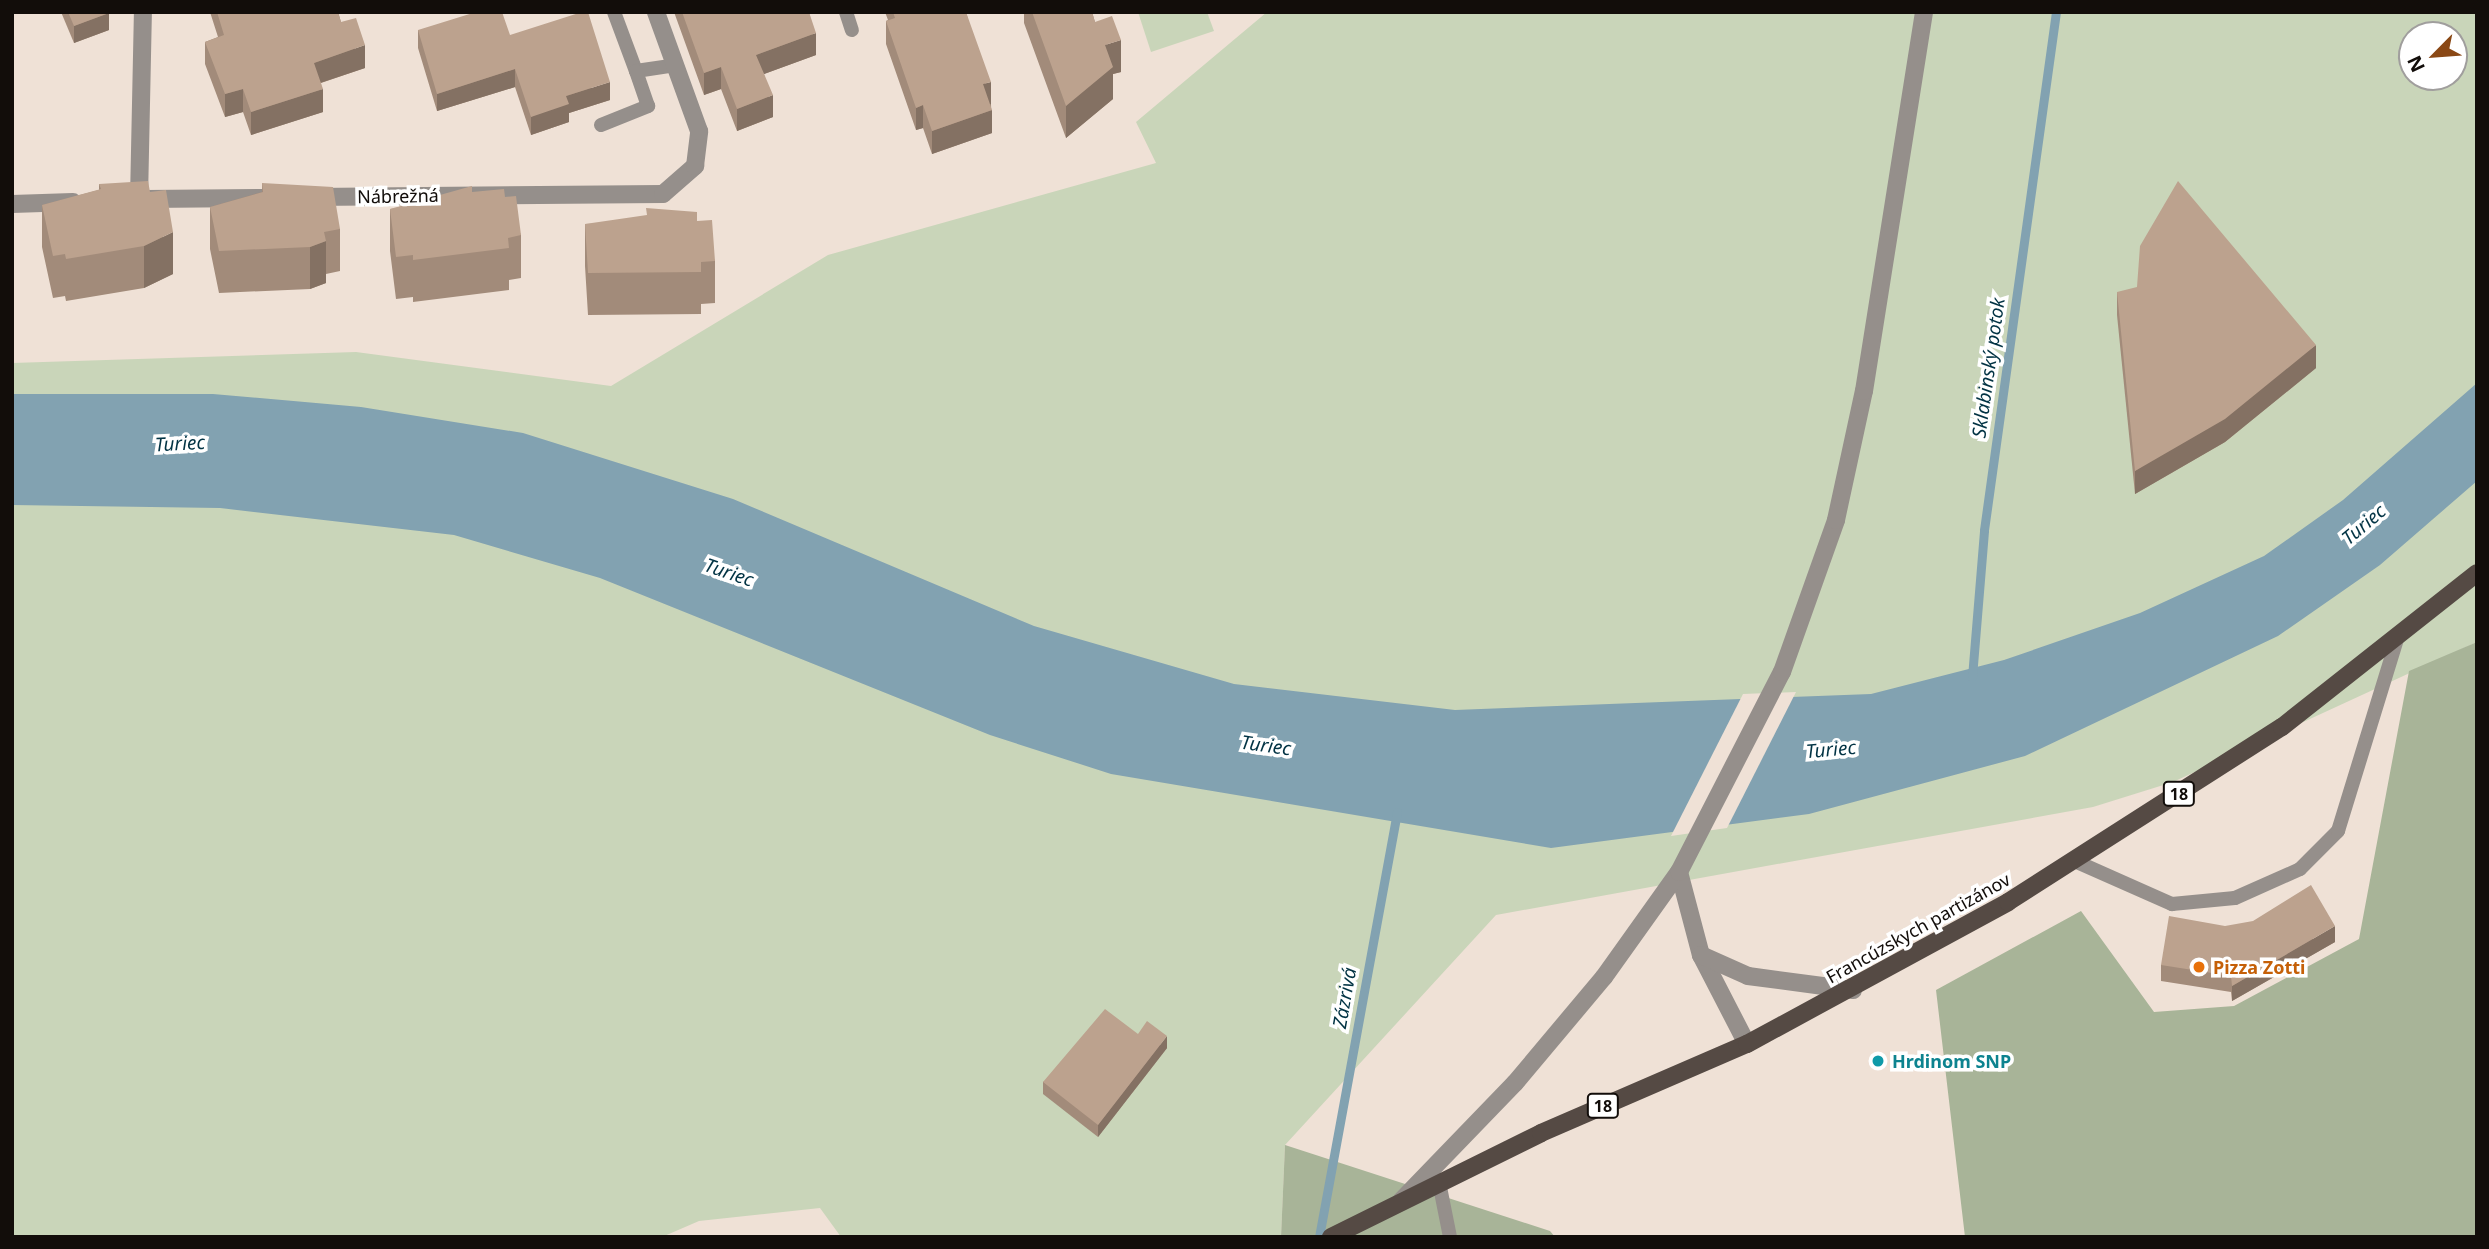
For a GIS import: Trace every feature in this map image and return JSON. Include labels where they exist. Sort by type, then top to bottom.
[{"type":"main road","name":"Francúzskych partizánov","points":[[1331,1237],[1439,1182],[1747,1044],[1853,990],[2077,862],[2282,727],[2398,639],[2477,573]]},
{"type":"street","points":[[139,199],[143,12]]},
{"type":"street","name":"Nábrežná","points":[[114,200],[663,194],[695,166],[699,131],[656,12]]},
{"type":"street","points":[[1401,1201],[1566,1026],[1679,872],[1783,672],[1836,520],[1864,391],[1924,12]]},
{"type":"street","points":[[12,204],[89,201]]},
{"type":"street","points":[[1679,872],[1701,956],[1747,1044]]},
{"type":"street","points":[[1701,956],[1748,976],[1853,990]]},
{"type":"lane","points":[[601,125],[648,106],[614,12]]},
{"type":"lane","points":[[846,12],[852,30]]},
{"type":"lane","points":[[636,71],[677,65]]},
{"type":"lane","points":[[2077,862],[2172,904],[2235,898],[2300,869],[2338,831],[2398,639]]},
{"type":"lane","points":[[1439,1182],[1450,1237]]},
{"type":"green space","points":[[1138,12],[1207,12],[1214,31],[1151,52]]},
{"type":"green space","points":[[1267,12],[2477,12],[2477,642],[2173,782],[2093,807],[1496,915],[1285,1145],[1281,1237],[841,1237],[820,1208],[699,1221],[662,1237],[12,1237],[12,363],[356,352],[611,386],[828,255],[1156,163],[1136,122]]},
{"type":"green space","points":[[2477,642],[2477,1237],[1965,1237],[1936,990],[2081,911],[2154,1012],[2234,1006],[2359,939],[2409,671]]},
{"type":"green space","points":[[1285,1145],[1550,1231],[1555,1237],[1281,1237]]},
{"type":"water","name":"Turiec","points":[[2477,383],[2477,481],[2380,565],[2278,636],[2025,756],[1809,814],[1551,848],[1111,774],[990,735],[600,578],[454,535],[220,508],[12,505],[12,394],[213,394],[361,407],[523,433],[733,499],[1034,626],[1234,684],[1455,710],[1871,694],[2004,660],[2140,613],[2264,556],[2343,500]]},
{"type":"pier","points":[[1796,692],[1727,828],[1671,836],[1743,694]]},
{"type":"building","points":[[68,12],[109,12],[109,13],[74,26]]},
{"type":"building","points":[[217,12],[338,12],[341,22],[356,18],[365,45],[314,63],[323,89],[251,112],[243,89],[225,94],[205,42],[224,35]]},
{"type":"building","points":[[476,12],[502,12],[510,35],[588,12],[610,82],[566,96],[569,104],[531,117],[515,69],[437,94],[418,30]]},
{"type":"building","points":[[682,12],[809,12],[816,33],[756,55],[773,95],[737,109],[721,67],[704,73]]},
{"type":"building","points":[[893,12],[966,12],[991,82],[983,84],[992,110],[932,131],[923,105],[916,108],[886,21],[895,18]]},
{"type":"building","points":[[1032,12],[1092,12],[1095,22],[1112,16],[1121,40],[1105,45],[1113,67],[1066,106]]},
{"type":"building","points":[[148,181],[150,192],[166,190],[173,232],[144,246],[66,259],[65,254],[53,256],[42,205],[101,189],[99,184]]},
{"type":"building","points":[[2178,181],[2316,345],[2225,419],[2135,471],[2117,292],[2137,287],[2140,246]]},
{"type":"building","points":[[262,183],[333,187],[340,229],[324,232],[326,241],[310,247],[219,251],[210,207],[263,192]]},
{"type":"building","points":[[472,186],[472,192],[504,189],[505,197],[516,196],[521,235],[508,238],[509,248],[413,260],[413,255],[396,257],[390,209]]},
{"type":"building","points":[[646,208],[697,212],[697,221],[712,220],[715,261],[701,262],[701,272],[588,273],[585,224],[647,215]]},
{"type":"building","points":[[2311,885],[2335,926],[2232,986],[2231,976],[2161,965],[2169,916],[2225,926],[2253,921]]},
{"type":"building","points":[[1105,1009],[1138,1034],[1147,1021],[1167,1036],[1098,1125],[1043,1082]]},
{"type":"waterway","name":"Sklabinský potok","points":[[1972,677],[1984,530],[2056,12]]},
{"type":"waterway","name":"Zázrivá","points":[[1319,1237],[1397,812]]},
{"type":"place","name":"Pizza Zotti","points":[[2199,967]]},
{"type":"place","name":"Hrdinom SNP","points":[[1878,1061]]}]
